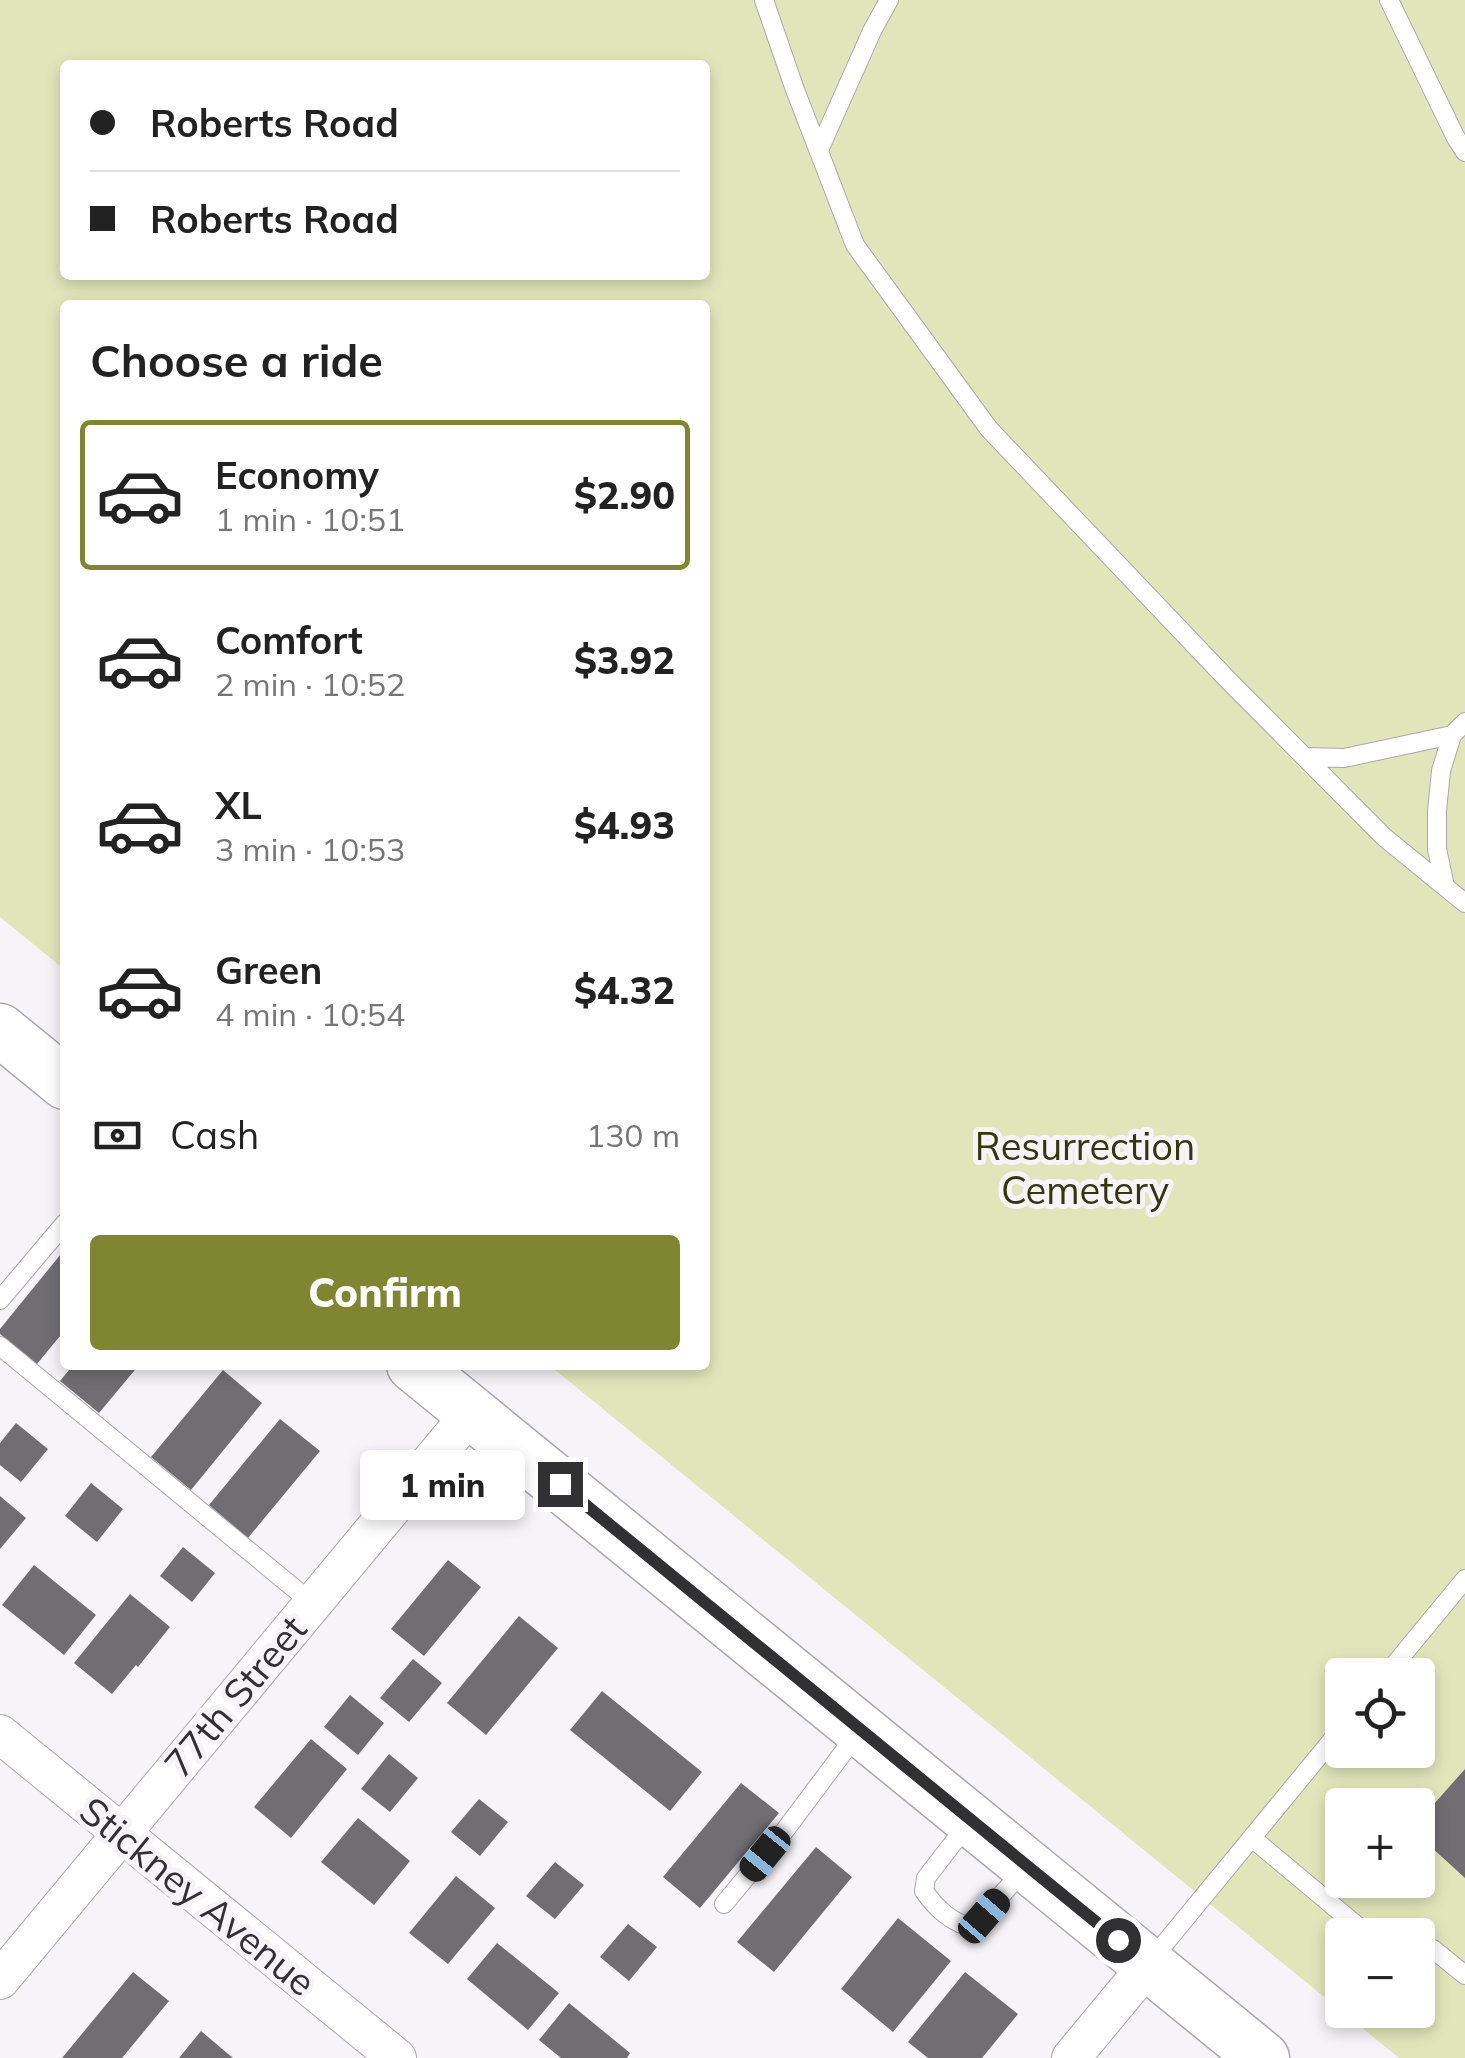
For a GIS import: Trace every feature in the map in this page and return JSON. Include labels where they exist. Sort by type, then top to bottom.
[{"type":"street","points":[[0,1030],[60,1079]]},
{"type":"street","points":[[419,1370],[1263,2058]]},
{"type":"street","name":"77th Street","points":[[0,1980],[472,1412]]},
{"type":"street","name":"Stickney Avenue","points":[[0,1734],[397,2058]]},
{"type":"street","points":[[1071,2058],[1148,1964]]},
{"type":"lane","points":[[764,0],[855,245],[989,429],[1384,837],[1465,903]]},
{"type":"lane","points":[[818,150],[888,0]]},
{"type":"lane","points":[[1390,0],[1465,152]]},
{"type":"lane","points":[[1305,757],[1344,758],[1458,728]]},
{"type":"lane","points":[[1445,886],[1437,849],[1437,811],[1441,770],[1458,728]]},
{"type":"lane","points":[[0,1300],[60,1229]]},
{"type":"lane","points":[[0,1346],[312,1603]]},
{"type":"lane","points":[[1400,1658],[1465,1579]]},
{"type":"lane","points":[[724,1904],[861,1730]]},
{"type":"lane","points":[[1148,1964],[1325,1749]]},
{"type":"lane","points":[[971,1820],[926,1878],[924,1892],[934,1904],[961,1924],[973,1926],[1027,1866]]},
{"type":"lane","points":[[1252,1838],[1348,1918]]},
{"type":"lane","points":[[1435,1951],[1465,1975]]},
{"type":"green space","name":"Resurrection Cemetery","points":[[0,0],[1465,0],[1465,2058],[1399,2058],[1362,2028],[1435,2028],[1435,1918],[1325,1918],[1325,1998],[555,1370],[710,1370],[710,300],[60,300],[60,966],[0,917]]},
{"type":"building","points":[[60,1255],[60,1336],[37,1364],[0,1334],[0,1329]]},
{"type":"building","points":[[69,1370],[135,1370],[99,1413],[60,1381]]},
{"type":"building","points":[[223,1370],[262,1403],[191,1490],[151,1457]]},
{"type":"building","points":[[280,1419],[320,1451],[248,1538],[209,1505]]},
{"type":"building","points":[[16,1423],[48,1449],[21,1482],[0,1465],[0,1443]]},
{"type":"building","points":[[91,1483],[123,1509],[97,1542],[65,1516]]},
{"type":"building","points":[[0,1496],[26,1518],[0,1549]]},
{"type":"building","points":[[183,1547],[215,1573],[192,1602],[160,1576]]},
{"type":"building","points":[[448,1560],[481,1587],[424,1656],[391,1629]]},
{"type":"building","points":[[34,1565],[96,1615],[64,1655],[2,1605]]},
{"type":"building","points":[[130,1594],[170,1627],[112,1694],[74,1663]]},
{"type":"building","points":[[519,1616],[558,1648],[486,1735],[447,1703]]},
{"type":"building","points":[[413,1659],[442,1683],[409,1722],[380,1698]]},
{"type":"building","points":[[602,1691],[702,1772],[670,1811],[570,1730]]},
{"type":"building","points":[[350,1695],[384,1723],[358,1755],[324,1727]]},
{"type":"building","points":[[311,1739],[347,1769],[291,1838],[254,1807]]},
{"type":"building","points":[[389,1754],[418,1778],[390,1812],[361,1789]]},
{"type":"building","points":[[1465,1769],[1465,1878],[1435,1851],[1435,1803]]},
{"type":"building","points":[[741,1783],[779,1813],[700,1908],[663,1877]]},
{"type":"building","points":[[479,1799],[508,1822],[480,1856],[451,1832]]},
{"type":"building","points":[[358,1818],[410,1861],[374,1905],[321,1862]]},
{"type":"building","points":[[816,1847],[852,1877],[774,1972],[737,1942]]},
{"type":"building","points":[[555,1862],[584,1885],[555,1919],[526,1896]]},
{"type":"building","points":[[456,1876],[495,1908],[448,1964],[409,1933]]},
{"type":"building","points":[[898,1918],[951,1961],[893,2032],[841,1989]]},
{"type":"building","points":[[628,1924],[657,1947],[629,1981],[600,1957]]},
{"type":"building","points":[[497,1943],[559,1993],[528,2030],[467,1979]]},
{"type":"building","points":[[133,1972],[169,2001],[122,2058],[62,2058]]},
{"type":"building","points":[[965,1972],[1018,2014],[982,2058],[928,2058],[908,2042]]},
{"type":"building","points":[[569,2003],[630,2053],[627,2058],[561,2058],[539,2040]]},
{"type":"building","points":[[201,2031],[233,2058],[179,2058]]},
{"type":"route","points":[[560,1484],[1118,1940]]}]
